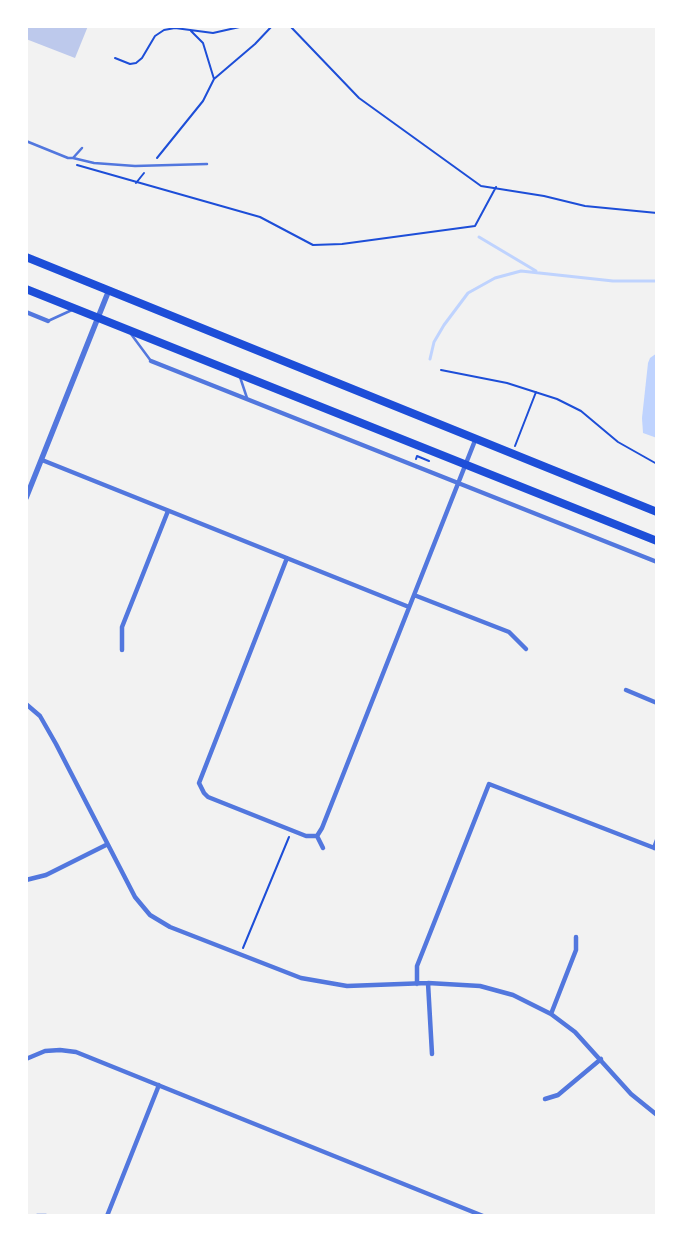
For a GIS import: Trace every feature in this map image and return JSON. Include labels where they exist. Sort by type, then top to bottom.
[{"type":"highway","points":[[26,257],[657,512]]},
{"type":"highway","points":[[26,289],[657,541]]},
{"type":"street","points":[[26,498],[28,487],[42,460],[109,290]]},
{"type":"street","points":[[26,312],[48,321]]},
{"type":"street","points":[[151,361],[657,562]]},
{"type":"street","points":[[287,558],[199,783],[208,797],[311,837],[317,836],[322,828],[476,438]]},
{"type":"street","points":[[42,460],[409,607]]},
{"type":"street","points":[[122,650],[122,627],[168,511]]},
{"type":"street","points":[[414,594],[509,632],[526,649]]},
{"type":"street","points":[[626,690],[657,702]]},
{"type":"street","points":[[26,704],[40,716],[134,897],[150,915],[170,927],[301,978],[347,986],[428,983],[480,986],[513,995],[551,1014],[574,1032],[602,1060],[631,1094],[657,1115]]},
{"type":"street","points":[[417,984],[417,966],[489,784],[655,848],[657,840]]},
{"type":"street","points":[[317,836],[323,848]]},
{"type":"street","points":[[26,880],[46,875],[106,845]]},
{"type":"street","points":[[551,1014],[576,950],[576,937]]},
{"type":"street","points":[[428,983],[432,1054]]},
{"type":"street","points":[[26,1059],[45,1051],[76,1052],[482,1215]]},
{"type":"street","points":[[545,1099],[558,1095],[602,1060]]},
{"type":"street","points":[[107,1216],[159,1086]]},
{"type":"street","points":[[37,1216],[46,1216]]},
{"type":"lane","points":[[26,141],[73,158],[94,163],[151,166],[207,164]]},
{"type":"lane","points":[[73,158],[82,148]]},
{"type":"lane","points":[[48,321],[75,309]]},
{"type":"lane","points":[[129,330],[151,361]]},
{"type":"lane","points":[[239,374],[248,399]]},
{"type":"path","points":[[115,58],[130,64],[136,63],[142,58],[155,36],[164,30],[175,28],[213,33],[244,26]]},
{"type":"path","points":[[135,183],[203,102],[214,79],[255,44],[272,26]]},
{"type":"path","points":[[290,26],[358,98],[481,186],[496,187],[585,206],[657,213]]},
{"type":"path","points":[[191,31],[203,43],[214,79]]},
{"type":"path","points":[[73,158],[78,167],[260,217],[312,245],[342,244],[475,226],[496,187]]},
{"type":"path","points":[[442,370],[536,391],[581,411],[618,442],[657,464]]},
{"type":"path","points":[[512,453],[536,391]]},
{"type":"path","points":[[415,461],[417,456],[429,461]]},
{"type":"path","points":[[241,955],[291,830]]},
{"type":"water","points":[[657,353],[657,438],[643,433],[642,418],[648,363],[650,358]]},
{"type":"building","points":[[26,26],[88,26],[75,58],[26,39]]},
{"type":"waterway","points":[[479,237],[536,271]]},
{"type":"waterway","points":[[430,359],[434,342],[468,293],[495,278],[521,271],[613,281],[657,281]]}]
